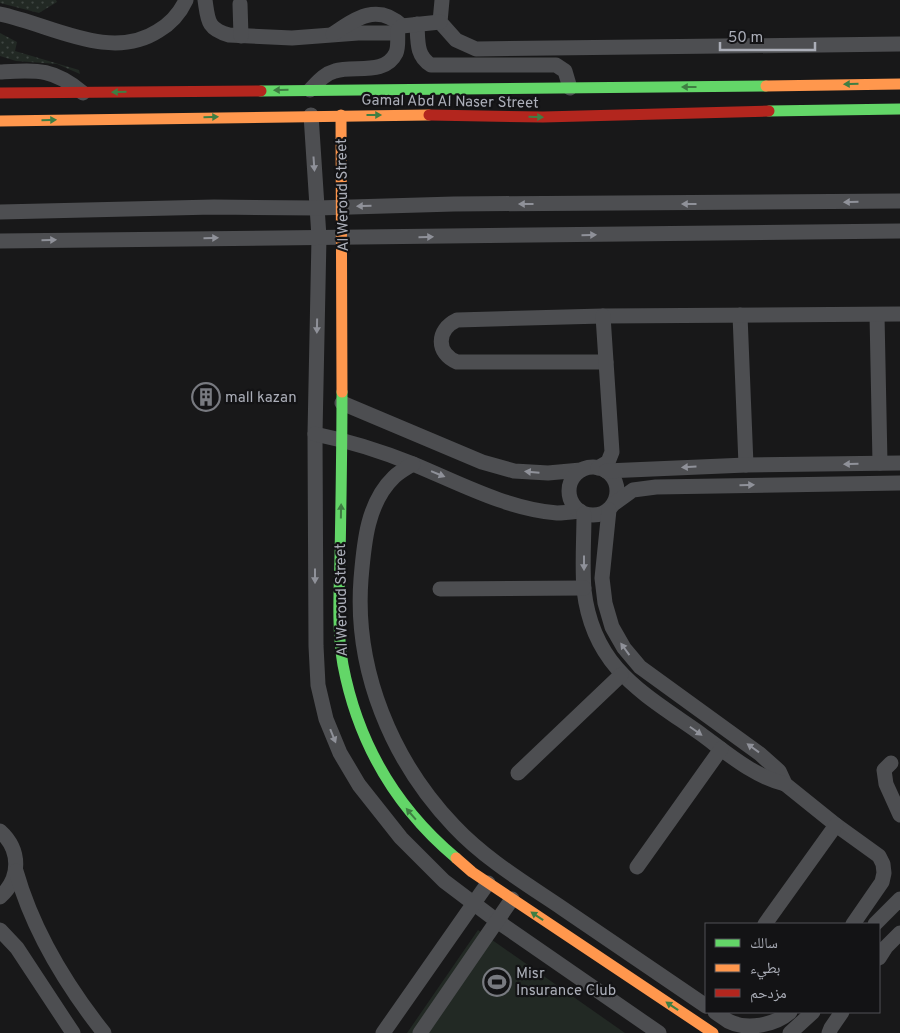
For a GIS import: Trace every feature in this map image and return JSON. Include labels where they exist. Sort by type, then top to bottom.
[{"type":"main road","name":"Gamal Abd Al Naser Street","points":[[0,93],[900,84]]},
{"type":"main road","points":[[787,85],[784,88],[782,98],[786,106],[794,110]]},
{"type":"main road","points":[[728,87],[735,93],[737,99],[736,106],[730,112]]},
{"type":"main road","name":"Gamal Abd Al Naser Street","points":[[0,120],[439,114],[543,117],[900,109]]},
{"type":"main road","name":"Al Weroud Street","points":[[341,115],[343,238],[339,614],[343,664],[355,713],[374,759],[401,802],[434,840],[472,872],[713,1033]]},
{"type":"street","points":[[0,9],[97,34],[115,36],[136,32],[153,24],[168,12],[176,0]]},
{"type":"street","points":[[0,14],[105,44],[121,44],[137,42],[165,27],[176,16],[186,0]]},
{"type":"street","points":[[206,0],[208,22],[218,32],[241,36],[292,38],[332,35],[347,24],[367,15],[382,14],[390,16],[400,29],[396,54],[388,62],[378,67],[333,72],[321,78],[310,90]]},
{"type":"street","points":[[442,0],[440,22],[456,40],[476,49],[900,44]]},
{"type":"street","points":[[240,4],[241,36]]},
{"type":"street","points":[[400,29],[417,24],[440,22]]},
{"type":"street","points":[[417,24],[420,55],[424,61],[432,66],[556,65],[565,71],[570,88]]},
{"type":"street","points":[[4,68],[48,73],[64,79],[83,92]]},
{"type":"street","name":"Al Weroud Street","points":[[311,115],[319,237],[315,434],[316,646],[318,684],[326,719],[340,753],[364,793],[401,838],[444,881],[497,921],[659,1033]]},
{"type":"street","points":[[0,212],[214,207],[317,208],[342,206],[900,202]]},
{"type":"street","points":[[0,240],[900,231]]},
{"type":"street","points":[[877,314],[880,463]]},
{"type":"street","points":[[606,362],[458,362],[446,354],[442,348],[442,334],[446,328],[457,320],[603,316],[900,314]]},
{"type":"street","points":[[740,315],[746,465]]},
{"type":"street","points":[[602,469],[608,462],[612,452],[603,316]]},
{"type":"street","points":[[342,403],[482,462],[523,471],[548,473],[581,470],[589,467],[602,469],[900,463]]},
{"type":"street","points":[[315,434],[342,439],[413,464],[506,502],[531,509],[558,513],[582,513],[593,516],[602,514],[633,490],[656,486],[900,483]]},
{"type":"street","points":[[413,464],[395,476],[386,486],[372,511],[364,550],[360,591],[362,632],[369,672],[381,711],[397,748],[418,783],[453,825],[497,863],[705,1005]]},
{"type":"street","points":[[602,469],[613,477],[617,485],[618,494],[612,506],[602,578],[604,603],[612,627],[624,648],[640,667],[760,754],[779,771],[785,784]]},
{"type":"street","points":[[581,470],[574,476],[570,484],[569,493],[571,502],[582,513],[584,588],[587,610],[594,634],[606,655],[622,675],[667,710],[769,780],[785,784],[836,825],[879,856],[883,864],[882,882],[854,923]]},
{"type":"street","points":[[440,589],[584,588]]},
{"type":"street","points":[[518,773],[622,675]]},
{"type":"street","points":[[667,710],[678,695]]},
{"type":"street","points":[[637,867],[722,749]]},
{"type":"street","points":[[891,763],[884,770],[886,784],[900,815]]},
{"type":"street","points":[[766,923],[836,825]]},
{"type":"street","points":[[0,831],[6,836],[14,849],[16,871],[25,902],[39,933],[63,974],[104,1033]]},
{"type":"street","points":[[0,897],[10,886],[16,871]]},
{"type":"street","points":[[383,1033],[488,883]]},
{"type":"street","points":[[420,1033],[512,899]]},
{"type":"street","points":[[876,923],[900,899]]},
{"type":"street","points":[[0,930],[17,948],[73,1033]]},
{"type":"street","points":[[880,956],[886,947],[900,934]]},
{"type":"street","points":[[716,1013],[730,1022],[745,1026],[762,1025],[788,1013]]},
{"type":"street","points":[[790,1033],[812,1013]]},
{"type":"street","points":[[829,1033],[830,1028],[841,1013]]},
{"type":"shaded area","points":[[0,0],[56,0],[57,2],[39,13],[0,3]]},
{"type":"shaded area","points":[[0,33],[17,42],[15,51],[79,70],[80,74],[57,64],[16,61],[0,56]]},
{"type":"shaded area","name":"Misr Insurance Club","points":[[478,930],[625,1033],[407,1033]]},
{"type":"traffic: fast","points":[[261,91],[766,86]]},
{"type":"traffic: fast","points":[[769,111],[900,109]]},
{"type":"traffic: fast","points":[[342,392],[339,626],[343,665],[350,694],[358,721],[382,772],[397,795],[415,817],[456,858]]},
{"type":"traffic: slow","points":[[766,86],[900,84]]},
{"type":"traffic: slow","points":[[341,115],[342,392]]},
{"type":"traffic: slow","points":[[0,121],[429,115]]},
{"type":"traffic: slow","points":[[456,858],[472,872],[713,1033]]},
{"type":"traffic: jam","points":[[0,93],[261,91]]},
{"type":"traffic: jam","points":[[429,115],[543,117],[769,111]]},
{"type":"place","name":"mall kazan","points":[[206,397]]},
{"type":"place","name":"Misr Insurance Club","points":[[497,982]]}]
